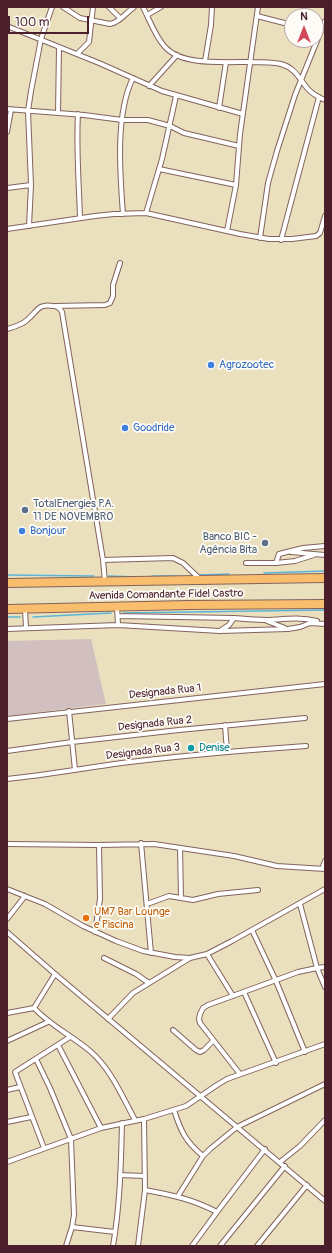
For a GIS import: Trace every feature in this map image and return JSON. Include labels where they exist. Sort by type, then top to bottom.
[{"type":"highway","name":"Avenida Comandante Fidel Castro","points":[[7,583],[325,578]]},
{"type":"highway","name":"Avenida Comandante Fidel Castro","points":[[7,609],[117,606],[325,604]]},
{"type":"street","points":[[29,226],[31,185],[28,111],[41,39],[52,7]]},
{"type":"street","points":[[63,7],[80,18],[112,24],[134,7]]},
{"type":"street","points":[[77,54],[89,42],[90,20],[93,7]]},
{"type":"street","points":[[109,7],[120,18]]},
{"type":"street","points":[[143,7],[157,37],[166,48],[177,55],[205,61],[272,63],[288,67],[302,79],[308,89],[325,100]]},
{"type":"street","points":[[147,15],[161,7]]},
{"type":"street","points":[[205,61],[211,25],[212,7]]},
{"type":"street","points":[[227,231],[236,185],[239,146],[258,7]]},
{"type":"street","points":[[257,16],[284,23]]},
{"type":"street","points":[[7,26],[77,54],[149,86],[176,96],[243,114]]},
{"type":"street","points":[[58,113],[59,47]]},
{"type":"street","points":[[260,238],[268,182],[293,102],[313,48]]},
{"type":"street","points":[[149,86],[177,55]]},
{"type":"street","points":[[219,108],[226,62]]},
{"type":"street","points":[[123,214],[120,178],[122,120],[128,89],[133,78]]},
{"type":"street","points":[[146,213],[159,169],[176,96]]},
{"type":"street","points":[[281,240],[319,97]]},
{"type":"street","points":[[7,132],[9,109],[78,114],[122,120],[148,120],[170,126],[184,133],[239,146]]},
{"type":"street","points":[[78,114],[77,146],[80,218]]},
{"type":"street","points":[[159,169],[236,185]]},
{"type":"street","points":[[7,188],[31,185]]},
{"type":"street","points":[[7,229],[114,214],[146,213],[260,238],[281,240],[316,236],[320,232],[325,216]]},
{"type":"street","points":[[7,329],[26,321],[40,307],[46,305],[105,305],[110,303],[113,285],[120,263]]},
{"type":"street","points":[[55,306],[62,312],[103,560],[105,582]]},
{"type":"street","points":[[276,563],[279,554],[304,548],[325,546]]},
{"type":"street","points":[[286,552],[325,555]]},
{"type":"street","points":[[246,563],[276,563],[294,561],[314,555]]},
{"type":"street","points":[[103,560],[173,558],[183,563],[202,581]]},
{"type":"street","points":[[117,606],[118,625]]},
{"type":"street","points":[[25,609],[26,628]]},
{"type":"street","points":[[118,616],[263,620],[300,618],[325,624]]},
{"type":"street","points":[[220,631],[230,625],[234,618]]},
{"type":"street","points":[[263,620],[288,629]]},
{"type":"street","points":[[7,629],[118,625],[220,631],[288,629],[300,627],[310,623],[325,624]]},
{"type":"street","name":"Designada Rua 1","points":[[7,719],[325,684]]},
{"type":"street","points":[[69,711],[75,770]]},
{"type":"street","name":"Designada Rua 2","points":[[7,751],[72,742],[225,725],[305,718]]},
{"type":"street","points":[[225,725],[227,752]]},
{"type":"street","name":"Designada Rua 3","points":[[7,779],[227,752],[306,746]]},
{"type":"street","points":[[141,843],[148,904],[151,953]]},
{"type":"street","points":[[7,844],[99,845],[141,843],[234,856],[277,866],[324,869],[325,861]]},
{"type":"street","points":[[95,932],[100,895],[99,845]]},
{"type":"street","points":[[180,848],[181,898]]},
{"type":"street","points":[[7,889],[50,906],[95,932],[143,951],[175,957],[190,958],[207,954],[325,889]]},
{"type":"street","points":[[148,904],[165,897],[200,900],[218,894],[258,890]]},
{"type":"street","points":[[7,919],[25,896]]},
{"type":"street","points":[[300,904],[317,968],[325,987]]},
{"type":"street","points":[[252,930],[276,980],[305,1052]]},
{"type":"street","points":[[7,932],[325,1201]]},
{"type":"street","points":[[207,954],[233,996]]},
{"type":"street","points":[[104,958],[136,974],[149,983]]},
{"type":"street","points":[[108,1018],[133,993],[190,958]]},
{"type":"street","points":[[240,1074],[200,1023],[200,1014],[203,1008],[298,972],[325,967]]},
{"type":"street","points":[[7,1013],[34,1008],[55,974]]},
{"type":"street","points":[[244,992],[276,1063]]},
{"type":"street","points":[[34,1008],[48,1022],[90,1052],[105,1066],[116,1083],[135,1120]]},
{"type":"street","points":[[7,1041],[48,1022]]},
{"type":"street","points":[[173,1030],[200,1052],[213,1041]]},
{"type":"street","points":[[44,1148],[15,1072],[70,1037]]},
{"type":"street","points":[[7,1162],[101,1128],[144,1119],[174,1110],[191,1103],[217,1085],[240,1074],[276,1063],[325,1044]]},
{"type":"street","points":[[58,1045],[101,1128]]},
{"type":"street","points":[[36,1059],[50,1088],[71,1140],[74,1201],[72,1227],[66,1246]]},
{"type":"street","points":[[178,1196],[203,1156],[237,1127],[325,1084]]},
{"type":"street","points":[[7,1090],[20,1087]]},
{"type":"street","points":[[174,1110],[180,1128],[186,1139],[193,1148],[203,1156]]},
{"type":"street","points":[[7,1122],[31,1116]]},
{"type":"street","points":[[138,1246],[145,1190],[144,1119]]},
{"type":"street","points":[[280,1162],[300,1146],[325,1120]]},
{"type":"street","points":[[113,1246],[120,1175],[122,1123]]},
{"type":"street","points":[[192,1246],[265,1149]]},
{"type":"street","points":[[220,1246],[285,1166]]},
{"type":"street","points":[[120,1175],[145,1176]]},
{"type":"street","points":[[257,1246],[307,1185]]},
{"type":"street","points":[[145,1190],[196,1201],[218,1212]]},
{"type":"street","points":[[72,1227],[115,1232]]},
{"type":"shaded area","points":[[91,639],[106,704],[7,716],[7,641]]},
{"type":"waterway","points":[[264,573],[325,571]]},
{"type":"waterway","points":[[198,575],[229,574]]},
{"type":"waterway","points":[[7,575],[94,576]]},
{"type":"waterway","points":[[109,576],[139,577]]},
{"type":"waterway","points":[[152,576],[178,576]]},
{"type":"waterway","points":[[123,613],[325,610]]},
{"type":"waterway","points":[[33,617],[111,613]]},
{"type":"waterway","points":[[7,617],[20,617]]},
{"type":"place","name":"Agrozootec","points":[[211,365]]},
{"type":"place","name":"Goodride","points":[[125,428]]},
{"type":"place","name":"TotalEnergies P.A. 11 DE NOVEMBRO","points":[[25,510]]},
{"type":"place","name":"Bonjour","points":[[22,531]]},
{"type":"place","name":"Banco BIC - Agência Bita","points":[[265,543]]},
{"type":"place","name":"Denise","points":[[191,748]]},
{"type":"place","name":"UM7 Bar Lounge e Piscina","points":[[86,918]]}]
